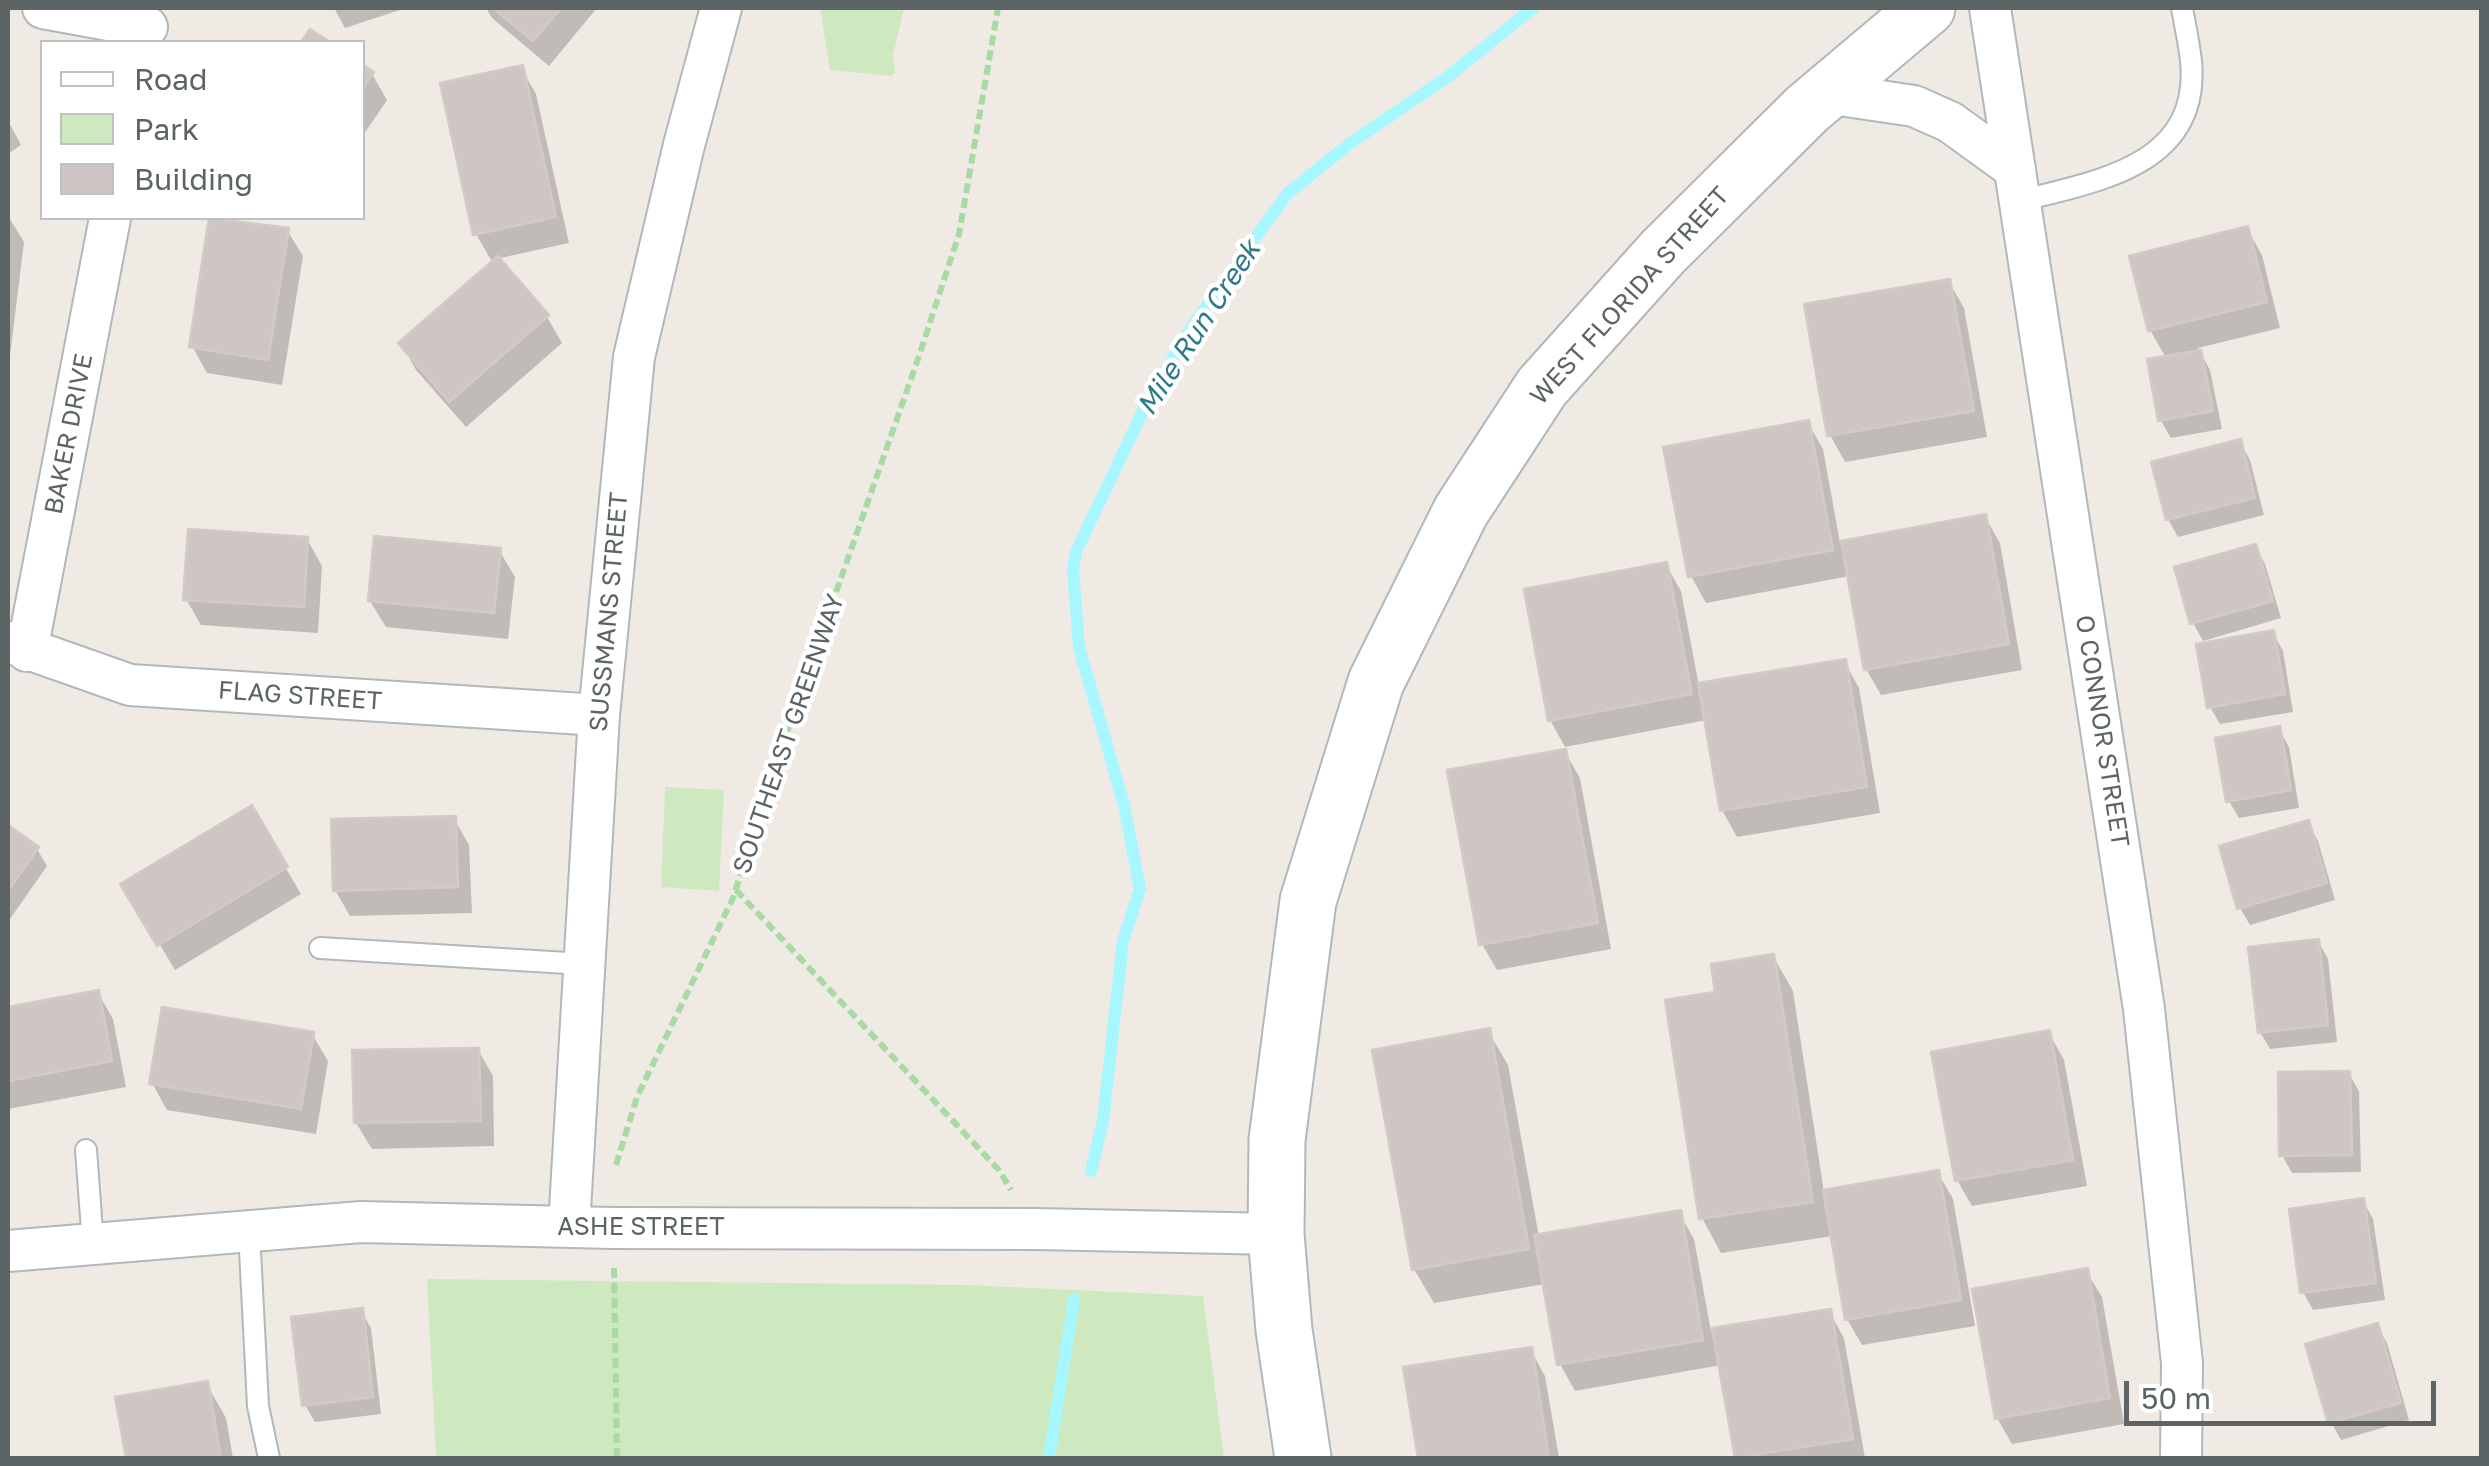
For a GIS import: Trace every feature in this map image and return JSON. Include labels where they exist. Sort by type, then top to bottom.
[{"type":"main road","name":"WEST FLORIDA STREET","points":[[1303,1458],[1284,1330],[1276,1234],[1278,1140],[1308,902],[1376,682],[1462,511],[1542,386],[1663,252],[1826,93],[1927,8]]},
{"type":"street","points":[[44,8],[148,26]]},
{"type":"street","name":"SUSSMANS STREET","points":[[569,1227],[599,714],[634,357],[684,144],[721,8]]},
{"type":"street","name":"O CONNOR STREET","points":[[1990,8],[2144,1009],[2182,1363],[2181,1458]]},
{"type":"street","points":[[1826,93],[1914,106],[1950,122],[2017,185]]},
{"type":"street","name":"BAKER DRIVE","points":[[17,647],[110,220]]},
{"type":"street","name":"FLAG STREET","points":[[17,647],[130,685],[599,714]]},
{"type":"street","name":"ASHE STREET","points":[[8,1251],[361,1222],[1276,1234]]},
{"type":"lane","points":[[2017,185],[2107,178],[2145,160],[2176,133],[2187,105],[2192,64],[2182,8]]},
{"type":"lane","points":[[320,948],[584,964]]},
{"type":"lane","points":[[86,1150],[93,1244]]},
{"type":"lane","points":[[250,1231],[258,1406],[269,1458]]},
{"type":"path","name":"SOUTHEAST GREENWAY","points":[[618,1458],[616,1167],[638,1097],[736,889],[959,234],[998,8]]},
{"type":"path","points":[[736,889],[998,1170],[1035,1229]]},
{"type":"green space","points":[[820,8],[904,8],[893,55],[895,72],[891,76],[830,70]]},
{"type":"green space","points":[[665,787],[724,790],[719,891],[661,887]]},
{"type":"green space","points":[[427,1279],[968,1285],[1203,1296],[1224,1458],[436,1458]]},
{"type":"building","points":[[493,8],[561,8],[533,41]]},
{"type":"building","points":[[310,29],[327,40],[302,40]]},
{"type":"building","points":[[523,65],[556,217],[473,235],[440,83]]},
{"type":"building","points":[[365,66],[374,72],[365,85]]},
{"type":"building","points":[[209,220],[289,228],[268,360],[189,347]]},
{"type":"building","points":[[2248,226],[2267,302],[2148,331],[2129,256]]},
{"type":"building","points":[[498,256],[549,315],[449,402],[398,343]]},
{"type":"building","points":[[1950,279],[1974,411],[1827,436],[1804,304]]},
{"type":"building","points":[[2201,350],[2213,411],[2158,421],[2147,359]]},
{"type":"building","points":[[1809,420],[1833,550],[1688,577],[1663,447]]},
{"type":"building","points":[[2241,439],[2255,498],[2166,520],[2151,462]]},
{"type":"building","points":[[1986,514],[2009,644],[1864,670],[1841,541]]},
{"type":"building","points":[[188,529],[308,537],[304,607],[183,600]]},
{"type":"building","points":[[374,536],[501,548],[494,613],[368,601]]},
{"type":"building","points":[[2256,544],[2273,601],[2190,624],[2174,567]]},
{"type":"building","points":[[1667,562],[1692,694],[1548,721],[1524,589]]},
{"type":"building","points":[[2274,630],[2285,694],[2207,708],[2196,644]]},
{"type":"building","points":[[1846,659],[1867,787],[1720,811],[1698,683]]},
{"type":"building","points":[[2280,726],[2291,790],[2226,802],[2215,738]]},
{"type":"building","points":[[1566,749],[1598,923],[1479,945],[1447,770]]},
{"type":"building","points":[[252,805],[288,867],[157,946],[120,884]]},
{"type":"building","points":[[456,816],[458,887],[333,891],[331,819]]},
{"type":"building","points":[[2309,820],[2327,883],[2237,909],[2219,846]]},
{"type":"building","points":[[8,825],[39,847],[8,891]]},
{"type":"building","points":[[2319,939],[2328,1025],[2258,1033],[2248,947]]},
{"type":"building","points":[[1774,954],[1813,1202],[1699,1219],[1665,1000],[1715,992],[1711,964]]},
{"type":"building","points":[[99,990],[112,1061],[8,1081],[8,1007]]},
{"type":"building","points":[[162,1007],[314,1032],[301,1109],[149,1084]]},
{"type":"building","points":[[1490,1028],[1529,1249],[1412,1270],[1372,1050]]},
{"type":"building","points":[[2050,1030],[2073,1160],[1955,1181],[1931,1052]]},
{"type":"building","points":[[479,1048],[481,1121],[354,1123],[352,1050]]},
{"type":"building","points":[[2350,1071],[2352,1155],[2279,1156],[2278,1072]]},
{"type":"building","points":[[1939,1170],[1961,1300],[1845,1320],[1823,1190]]},
{"type":"building","points":[[2364,1198],[2376,1283],[2300,1293],[2289,1209]]},
{"type":"building","points":[[1681,1210],[1703,1340],[1557,1365],[1534,1235]]},
{"type":"building","points":[[2088,1268],[2110,1398],[1995,1419],[1972,1289]]},
{"type":"building","points":[[363,1308],[373,1397],[302,1406],[291,1317]]},
{"type":"building","points":[[1831,1309],[1853,1439],[1735,1458],[1712,1328]]},
{"type":"building","points":[[2378,1323],[2401,1403],[2328,1423],[2305,1344]]},
{"type":"building","points":[[1532,1347],[1549,1458],[1418,1458],[1403,1367]]},
{"type":"building","points":[[208,1381],[221,1458],[126,1458],[115,1397]]},
{"type":"waterway","name":"Mile Run Creek","points":[[1091,1171],[1103,1121],[1123,941],[1140,889],[1124,805],[1079,647],[1073,569],[1076,552],[1150,396],[1191,328],[1287,194],[1349,144],[1449,76],[1533,8]]},
{"type":"waterway","name":"Mile Run Creek","points":[[1049,1458],[1074,1299]]}]
